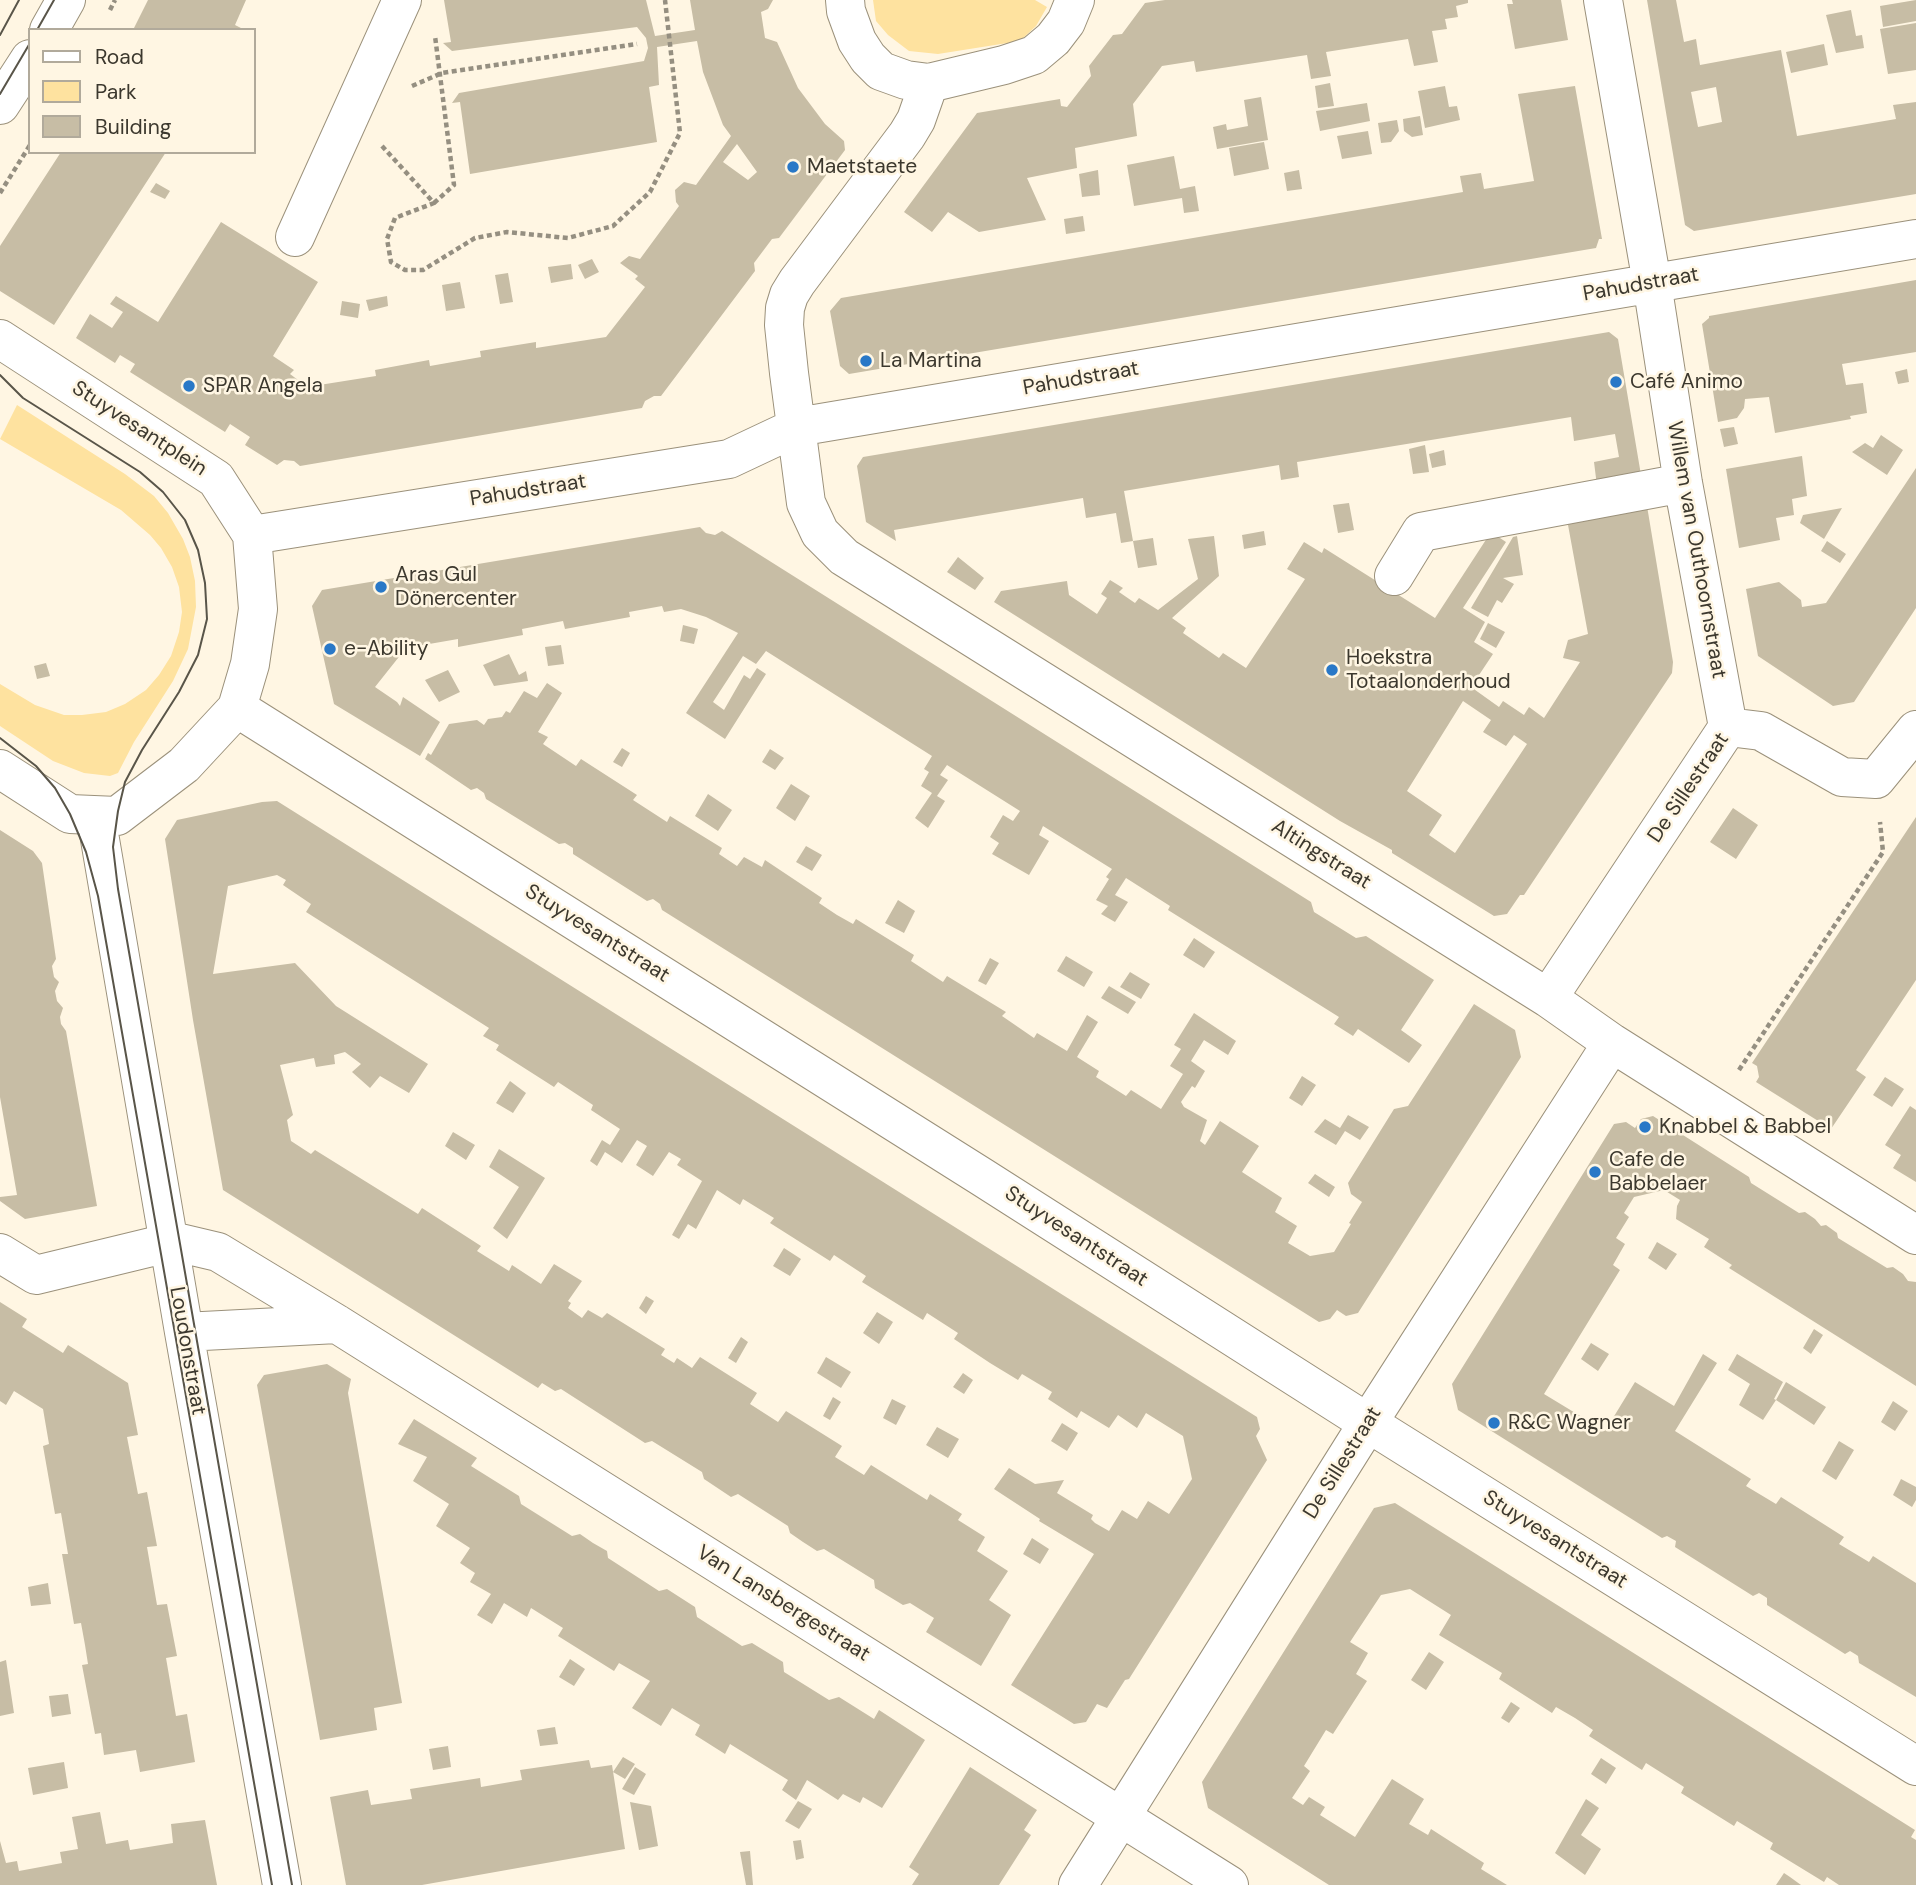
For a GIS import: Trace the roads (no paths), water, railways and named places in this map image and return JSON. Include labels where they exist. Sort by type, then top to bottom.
[{"type":"street","points":[[50,28],[66,0]]},
{"type":"street","points":[[296,237],[402,0]]},
{"type":"street","points":[[846,6],[857,41],[881,71],[906,80],[929,83],[1034,55],[1053,39],[1066,22],[1075,0]]},
{"type":"street","name":"Willem van Outhoornstraat","points":[[1603,0],[1683,483],[1728,727]]},
{"type":"street","points":[[0,105],[28,63]]},
{"type":"street","name":"Altingstraat","points":[[929,83],[916,120],[907,135],[789,295],[784,324],[806,503],[820,533],[844,557],[1548,998],[1612,1043],[1916,1235]]},
{"type":"street","name":"Pahudstraat","points":[[252,535],[729,459],[797,427],[1916,239]]},
{"type":"street","name":"Stuyvesantplein","points":[[0,339],[216,479],[252,535],[258,609],[250,664],[237,708],[184,765],[117,816],[70,814],[0,769]]},
{"type":"street","points":[[1394,576],[1421,532],[1683,483]]},
{"type":"street","name":"Stuyvesantstraat","points":[[237,708],[668,978],[1367,1423],[1916,1766]]},
{"type":"street","name":"De Sillestraat","points":[[1548,998],[1728,727],[1761,731],[1842,777],[1876,779],[1916,730]]},
{"type":"street","name":"Loudonstraat","points":[[96,816],[168,1243],[282,1885]]},
{"type":"street","name":"De Sillestraat","points":[[1078,1885],[1367,1423],[1612,1043]]},
{"type":"street","points":[[0,1252],[36,1275],[168,1243]]},
{"type":"street","name":"Van Lansbergestraat","points":[[168,1243],[180,1243],[218,1252],[337,1324],[1229,1885]]},
{"type":"street","points":[[184,1332],[337,1324]]},
{"type":"tram line","points":[[0,35],[19,0]]},
{"type":"tram line","points":[[38,28],[54,0]]},
{"type":"tram line","points":[[0,94],[28,46]]},
{"type":"tram line","points":[[0,375],[23,398],[140,472],[163,492],[185,520],[198,550],[205,583],[207,619],[198,655],[125,782],[113,847],[118,889],[292,1885]]},
{"type":"tram line","points":[[0,738],[36,766],[55,788],[70,814],[86,852],[98,896],[272,1885]]},
{"type":"place","name":"Maetstaete","points":[[793,167]]},
{"type":"place","name":"La Martina","points":[[866,361]]},
{"type":"place","name":"Café Animo","points":[[1616,382]]},
{"type":"place","name":"SPAR Angela","points":[[189,386]]},
{"type":"place","name":"Aras Gul Dönercenter","points":[[381,587]]},
{"type":"place","name":"e-Ability","points":[[330,649]]},
{"type":"place","name":"Hoekstra Totaalonderhoud","points":[[1332,670]]},
{"type":"place","name":"Knabbel & Babbel","points":[[1645,1127]]},
{"type":"place","name":"Cafe de Babbelaer","points":[[1595,1172]]},
{"type":"place","name":"R&C Wagner","points":[[1494,1423]]}]
